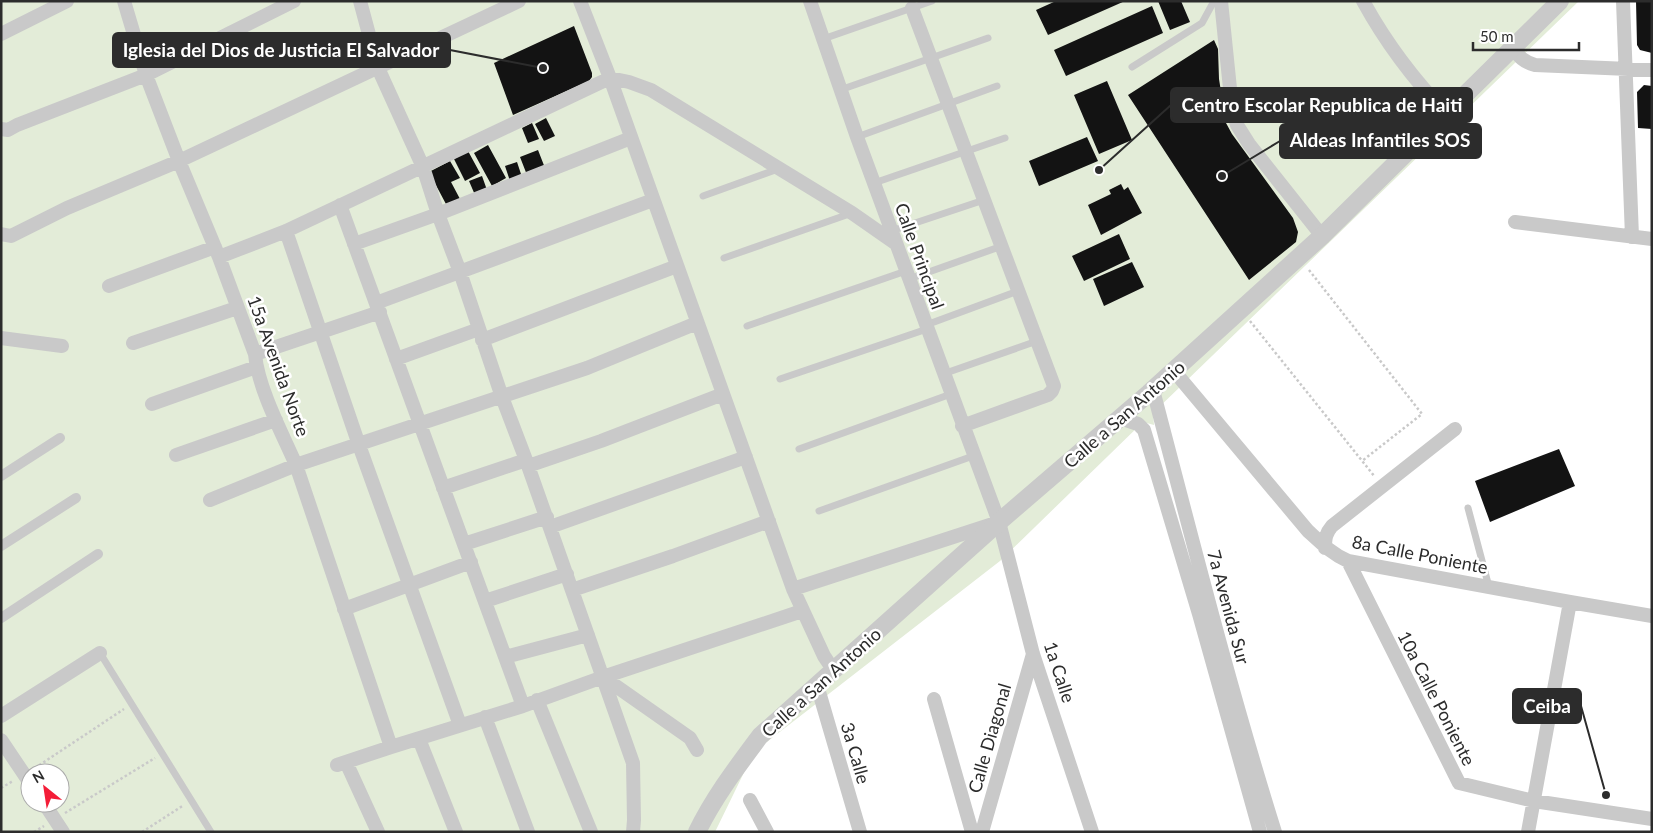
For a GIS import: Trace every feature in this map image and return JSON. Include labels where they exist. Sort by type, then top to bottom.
[{"type":"street","points":[[1,34],[67,1]]},
{"type":"street","name":"15a Avenida Norte","points":[[124,1],[146,75],[217,252],[276,420],[296,465],[391,747]]},
{"type":"street","points":[[1,129],[8,130],[146,75],[294,1]]},
{"type":"street","points":[[360,1],[378,68],[423,167],[502,397],[567,574],[633,763],[633,832]]},
{"type":"street","points":[[1,234],[11,236],[67,208],[179,161],[519,1]]},
{"type":"street","points":[[580,1],[610,78],[793,589],[824,656],[836,668]]},
{"type":"street","name":"Calle Principal","points":[[810,1],[893,237],[999,522]]},
{"type":"street","points":[[1222,1],[1232,108],[1237,125],[1249,144],[1322,236]]},
{"type":"street","points":[[1363,1],[1374,22],[1401,62],[1419,85],[1446,113]]},
{"type":"street","name":"Calle a San Antonio","points":[[697,832],[720,792],[760,736],[999,522],[1153,390],[1322,236],[1560,1]]},
{"type":"street","points":[[1623,1],[1632,237]]},
{"type":"street","points":[[912,8],[1054,386],[1048,395],[962,426]]},
{"type":"street","points":[[1513,48],[1518,56],[1526,62],[1535,65],[1652,70]]},
{"type":"street","points":[[109,286],[286,232],[610,78],[651,90],[893,237]]},
{"type":"street","points":[[354,244],[438,214],[631,138]]},
{"type":"street","points":[[152,404],[460,272],[653,200]]},
{"type":"street","points":[[340,205],[523,706]]},
{"type":"street","points":[[1515,222],[1652,239]]},
{"type":"street","points":[[286,232],[359,445],[460,725]]},
{"type":"street","points":[[396,359],[480,334],[677,266]]},
{"type":"street","points":[[133,343],[238,308]]},
{"type":"street","points":[[210,500],[296,465],[588,368],[697,323]]},
{"type":"street","points":[[1,338],[62,346]]},
{"type":"street","name":"8a Calle Poniente","points":[[1174,371],[1308,531],[1325,548],[1348,561],[1652,616]]},
{"type":"street","name":"7a Avenida Sur","points":[[1153,390],[1246,741],[1275,832]]},
{"type":"street","points":[[444,488],[601,441],[723,394]]},
{"type":"street","name":"7a Avenida Sur","points":[[1120,418],[1138,424],[1144,430],[1191,587],[1260,832]]},
{"type":"street","points":[[176,455],[276,420]]},
{"type":"street","points":[[1325,548],[1326,533],[1332,526],[1455,428]]},
{"type":"street","points":[[1,476],[60,438]]},
{"type":"street","points":[[464,544],[548,522],[746,457]]},
{"type":"street","points":[[1,546],[76,498]]},
{"type":"street","points":[[572,590],[674,556],[769,521]]},
{"type":"street","points":[[793,589],[999,522]]},
{"type":"street","name":"1a Calle","points":[[999,522],[1033,654],[1092,832]]},
{"type":"street","points":[[1,618],[98,554]]},
{"type":"street","name":"10a Calle Poniente","points":[[1348,561],[1459,783],[1534,802],[1652,819]]},
{"type":"street","points":[[344,609],[471,562]]},
{"type":"street","points":[[485,601],[567,574]]},
{"type":"street","points":[[1528,832],[1570,602]]},
{"type":"street","points":[[378,832],[342,764],[523,706],[802,610]]},
{"type":"street","points":[[505,657],[588,635]]},
{"type":"street","points":[[1,716],[100,653]]},
{"type":"street","name":"Calle Diagonal","points":[[982,832],[1033,654]]},
{"type":"street","points":[[603,677],[690,738],[697,750]]},
{"type":"street","name":"3a Calle","points":[[817,685],[860,832]]},
{"type":"street","points":[[934,699],[972,832]]},
{"type":"street","points":[[536,700],[590,832]]},
{"type":"street","points":[[485,717],[528,832]]},
{"type":"street","points":[[419,739],[456,832]]},
{"type":"street","points":[[1,740],[20,768]]},
{"type":"street","points":[[750,800],[767,832]]},
{"type":"street","points":[[50,813],[63,832]]},
{"type":"lane","points":[[823,38],[932,1]]},
{"type":"lane","points":[[1132,67],[1202,23],[1214,1]]},
{"type":"lane","points":[[840,90],[988,38]]},
{"type":"lane","points":[[857,137],[997,86]]},
{"type":"lane","points":[[874,183],[1006,138]]},
{"type":"lane","points":[[703,196],[779,168]]},
{"type":"lane","points":[[893,237],[984,200]]},
{"type":"lane","points":[[724,258],[852,213]]},
{"type":"lane","points":[[747,326],[1002,246]]},
{"type":"lane","points":[[780,379],[926,327],[1018,291]]},
{"type":"lane","points":[[943,374],[1037,341]]},
{"type":"lane","points":[[799,449],[951,394]]},
{"type":"lane","points":[[819,511],[973,456]]},
{"type":"lane","points":[[1468,508],[1489,587]]},
{"type":"lane","points":[[100,653],[211,832]]},
{"type":"path","points":[[1299,257],[1422,414],[1362,461]]},
{"type":"path","points":[[1241,310],[1382,486]]},
{"type":"path","points":[[49,763],[132,704]]},
{"type":"path","points":[[34,832],[162,753]]},
{"type":"path","points":[[1,788],[20,781]]},
{"type":"path","points":[[142,832],[191,800]]},
{"type":"green space","points":[[1,1],[1579,1],[1153,413],[1154,425],[1143,422],[1000,561],[754,752],[715,832],[1,832]]},
{"type":"building","points":[[1056,1],[1125,1],[1048,35],[1036,10]]},
{"type":"building","points":[[1158,1],[1181,1],[1190,22],[1170,30]]},
{"type":"building","points":[[1636,1],[1652,1],[1652,53],[1640,50],[1637,45]]},
{"type":"building","points":[[1152,6],[1163,33],[1066,76],[1054,50]]},
{"type":"building","points":[[574,26],[592,77],[589,81],[513,115],[494,63]]},
{"type":"building","points":[[1214,40],[1218,49],[1219,79],[1226,123],[1293,218],[1298,232],[1296,242],[1249,280],[1128,95]]},
{"type":"building","points":[[1107,81],[1132,140],[1099,154],[1074,95]]},
{"type":"building","points":[[1644,85],[1652,86],[1652,129],[1638,128],[1637,92]]},
{"type":"building","points":[[546,118],[555,136],[544,141],[535,124]]},
{"type":"building","points":[[532,123],[539,139],[528,143],[522,128]]},
{"type":"building","points":[[1087,137],[1098,161],[1039,186],[1029,161]]},
{"type":"building","points":[[488,145],[506,178],[492,186],[474,153]]},
{"type":"building","points":[[538,150],[545,168],[527,175],[520,157]]},
{"type":"building","points":[[468,151],[480,173],[465,181],[454,159]]},
{"type":"building","points":[[450,161],[460,178],[451,182],[460,199],[447,206],[429,172]]},
{"type":"building","points":[[517,162],[522,177],[510,181],[505,166]]},
{"type":"building","points":[[482,176],[487,190],[475,195],[469,181]]},
{"type":"building","points":[[1121,184],[1124,190],[1128,187],[1142,213],[1101,235],[1088,205],[1111,194],[1109,190]]},
{"type":"building","points":[[1119,234],[1130,259],[1084,281],[1072,256]]},
{"type":"building","points":[[1132,262],[1144,287],[1104,306],[1093,279]]},
{"type":"building","points":[[1559,449],[1575,486],[1490,522],[1475,481]]},
{"type":"place","name":"Iglesia del Dios de Justicia El Salvador","points":[[543,68]]},
{"type":"place","name":"Centro Escolar Republica de Haiti","points":[[1099,170]]},
{"type":"place","name":"Aldeas Infantiles SOS","points":[[1222,176]]},
{"type":"place","name":"Ceiba","points":[[1606,795]]}]
